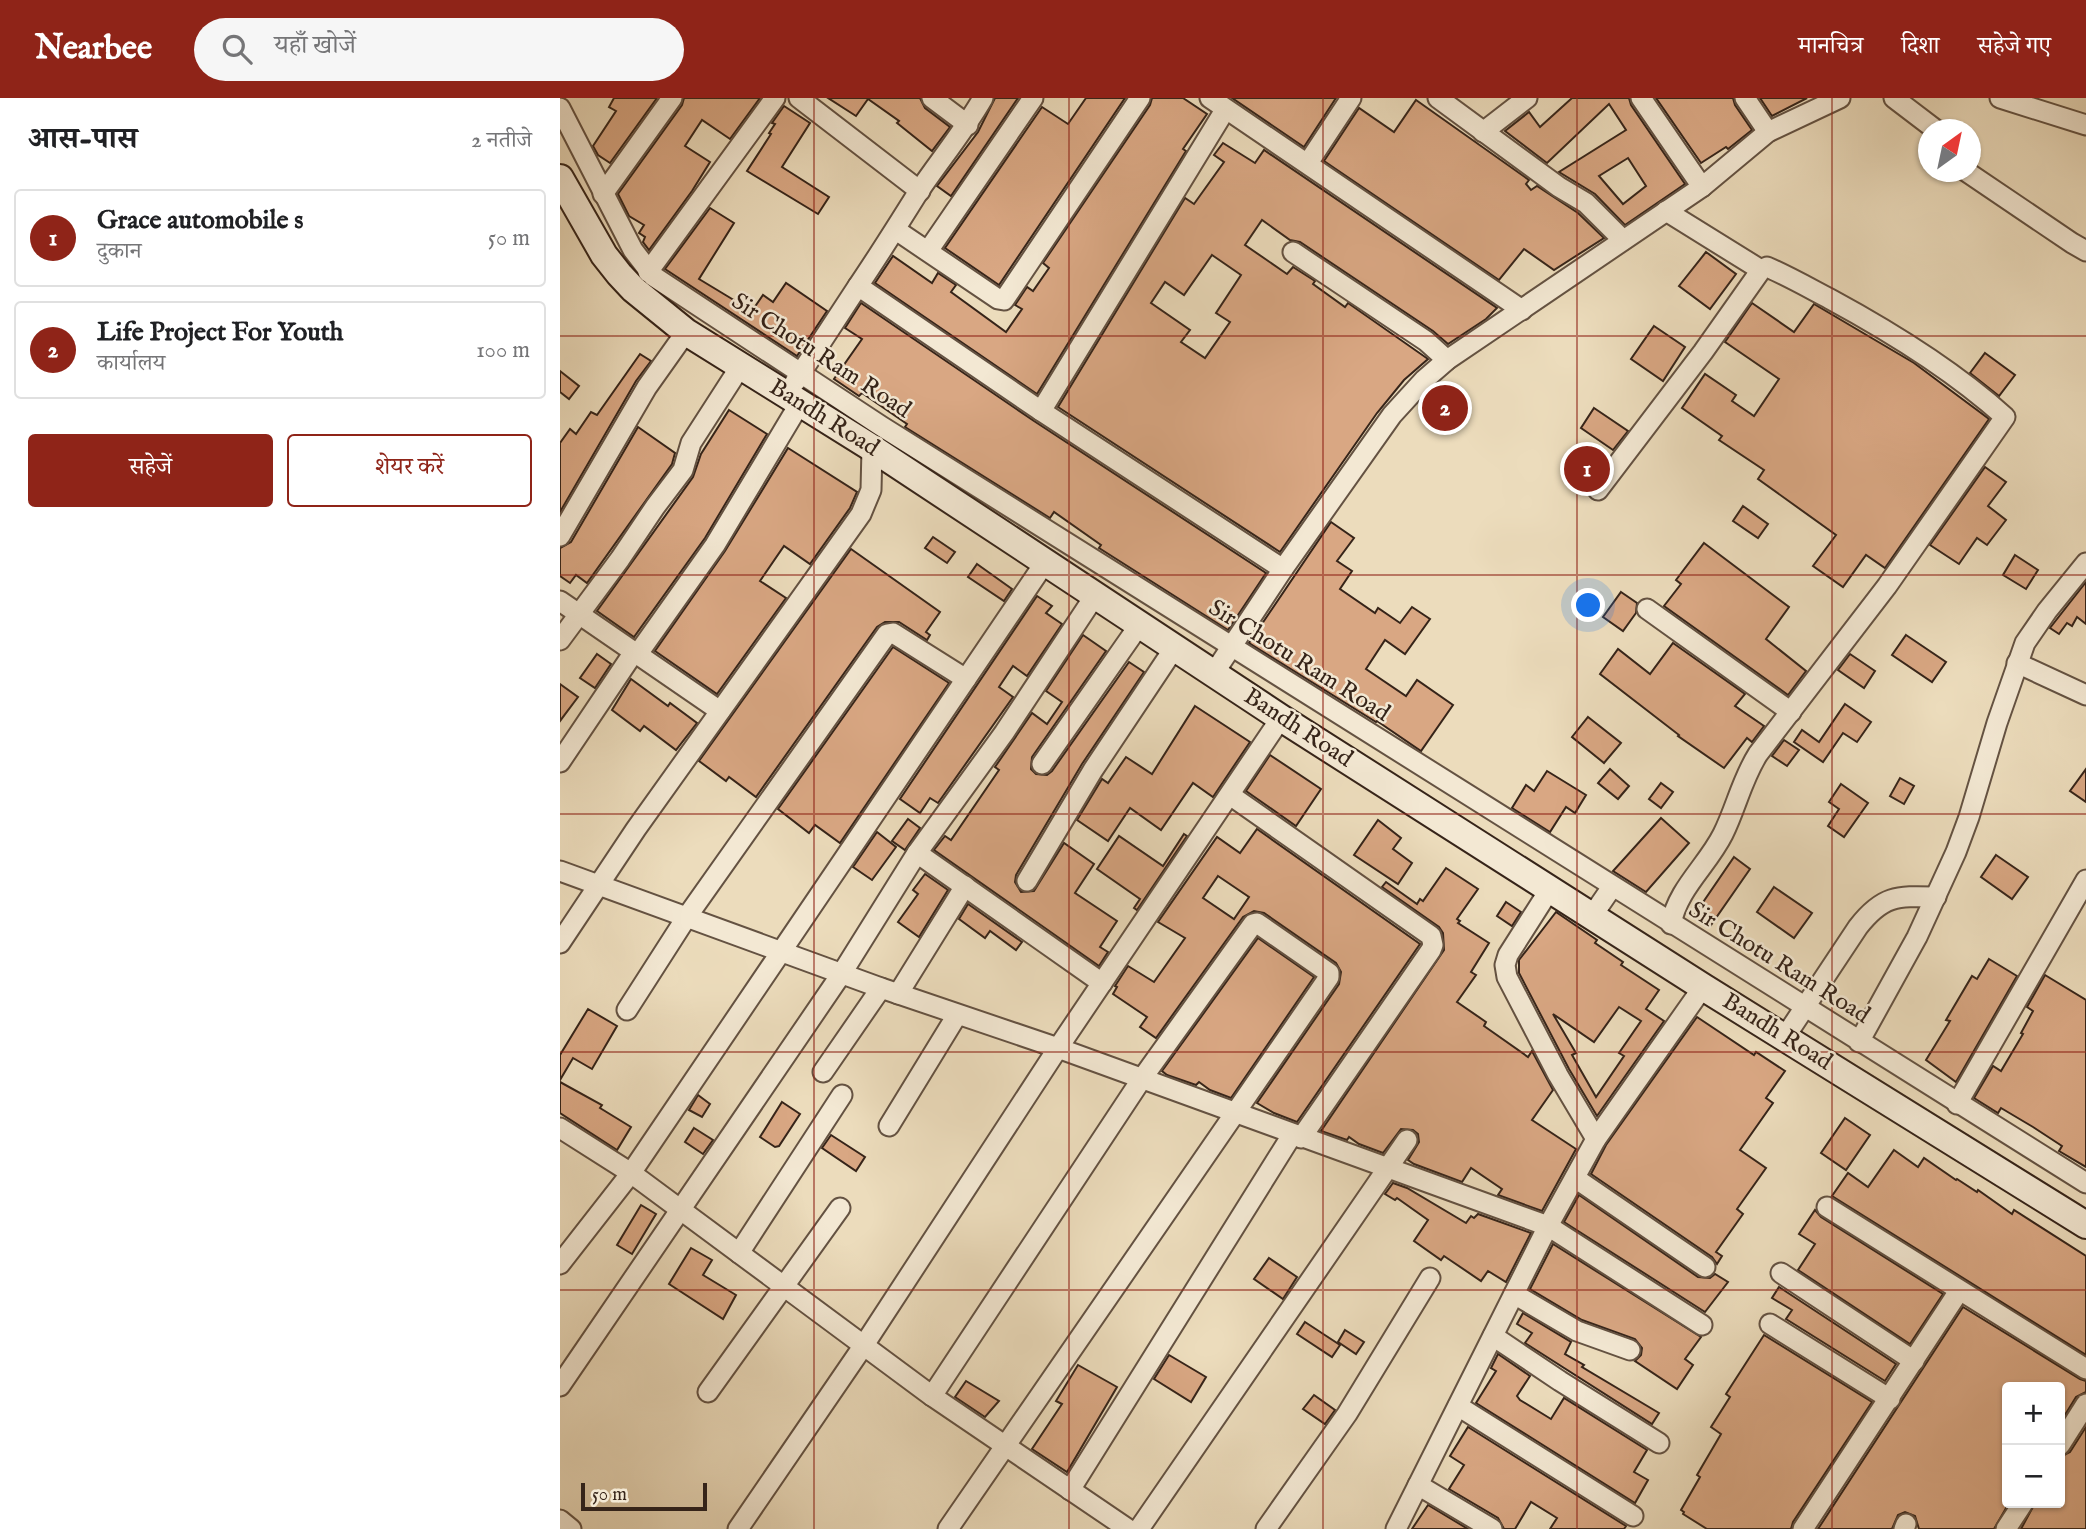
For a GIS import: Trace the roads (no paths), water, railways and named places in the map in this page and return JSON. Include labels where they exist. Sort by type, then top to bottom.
[{"type":"street","points":[[603,194],[672,98]]},
{"type":"street","points":[[649,272],[775,98]]},
{"type":"street","points":[[799,98],[920,191]]},
{"type":"street","points":[[932,98],[968,125]]},
{"type":"street","points":[[560,762],[715,545],[796,390],[858,286],[920,191],[968,125],[983,98]]},
{"type":"street","points":[[928,251],[1033,98]]},
{"type":"street","points":[[897,230],[998,299],[1006,298],[1140,98]]},
{"type":"street","points":[[1308,163],[1351,98]]},
{"type":"street","points":[[1438,98],[1559,187],[1586,203],[1623,240]]},
{"type":"street","points":[[1483,132],[1527,98]]},
{"type":"street","points":[[1641,98],[1702,187]]},
{"type":"street","points":[[1745,98],[1768,132]]},
{"type":"street","points":[[1214,673],[1283,569],[1392,415],[1424,380],[1447,360],[1702,187],[1768,132],[1840,98]]},
{"type":"street","points":[[1894,98],[1922,119]]},
{"type":"street","points":[[2000,98],[2086,125]]},
{"type":"street","points":[[1041,411],[1217,104],[1522,310]]},
{"type":"street","name":"Sir Chotu Ram Road","points":[[565,106],[603,194],[649,272],[796,390],[1231,646],[2086,1184]]},
{"type":"street","name":"Bandh Road","points":[[560,178],[604,255],[619,274],[685,332],[740,367],[796,390],[872,448],[1281,718],[1703,987],[2086,1225]]},
{"type":"street","points":[[1981,182],[2086,251]]},
{"type":"street","points":[[1665,211],[1761,270]]},
{"type":"street","points":[[1293,252],[1426,341],[1447,360]]},
{"type":"street","points":[[1598,490],[1703,352],[1761,270],[1767,267],[1878,327],[1941,367],[2005,417],[1887,586],[1753,762],[1722,836],[1678,901],[1671,924]]},
{"type":"street","points":[[858,286],[1041,411],[1283,569]]},
{"type":"street","points":[[560,536],[648,387],[685,332]]},
{"type":"street","points":[[560,640],[620,559],[654,506],[683,470],[691,443],[740,367]]},
{"type":"street","points":[[560,943],[636,829],[861,514],[871,490],[872,448]]},
{"type":"street","points":[[561,1259],[631,1173],[1046,561]]},
{"type":"street","points":[[1859,1042],[1936,897],[1963,836],[2017,663],[2032,631],[2086,563]]},
{"type":"street","points":[[560,1386],[842,974],[917,853],[1004,733],[1096,594]]},
{"type":"street","points":[[560,601],[720,711]]},
{"type":"street","points":[[1647,609],[1791,712]]},
{"type":"street","points":[[1042,764],[1140,624]]},
{"type":"street","points":[[627,1010],[686,918],[887,634],[893,633],[966,680]]},
{"type":"street","points":[[1027,881],[1093,770],[1175,647]]},
{"type":"street","points":[[2017,663],[2086,695]]},
{"type":"street","points":[[738,1529],[864,1345],[1058,1048],[1281,718]]},
{"type":"street","points":[[1070,1490],[1296,1136],[1431,950],[1431,936],[1230,795]]},
{"type":"street","points":[[917,853],[1102,983]]},
{"type":"street","points":[[560,871],[598,887],[957,1015],[1058,1048],[1548,1226],[1702,1325]]},
{"type":"street","points":[[1957,1104],[2086,880]]},
{"type":"street","points":[[822,1072],[890,991],[965,886]]},
{"type":"street","points":[[1592,916],[1612,887]]},
{"type":"street","points":[[1550,890],[1508,955],[1505,965],[1507,977],[1558,1075],[1596,1139]]},
{"type":"street","points":[[1785,1037],[1871,911],[1880,903],[1898,898],[1936,897]]},
{"type":"street","points":[[932,1396],[1141,1080],[1256,922],[1330,975],[947,1529]]},
{"type":"street","points":[[1396,1529],[1548,1226],[1596,1139],[1703,987]]},
{"type":"street","points":[[889,1126],[957,1015]]},
{"type":"street","points":[[739,1253],[842,1095]]},
{"type":"street","points":[[562,1133],[631,1173],[932,1396],[1128,1529]]},
{"type":"street","points":[[1139,1529],[1407,1140]]},
{"type":"street","points":[[1575,1178],[1705,1267]]},
{"type":"street","points":[[1827,1207],[2086,1370]]},
{"type":"street","points":[[708,1392],[840,1208]]},
{"type":"street","points":[[1781,1273],[1914,1362]]},
{"type":"street","points":[[1266,1529],[1346,1414],[1430,1278]]},
{"type":"street","points":[[1803,1529],[1959,1291]]},
{"type":"street","points":[[1514,1294],[1577,1331],[1630,1350]]},
{"type":"street","points":[[1770,1324],[1890,1399]]},
{"type":"street","points":[[1493,1336],[1659,1443]]},
{"type":"street","points":[[2065,1437],[2086,1404]]},
{"type":"street","points":[[1458,1406],[1633,1516]]},
{"type":"street","points":[[1418,1485],[1492,1529]]},
{"type":"street","points":[[2006,1529],[2020,1508]]},
{"type":"street","points":[[560,1520],[571,1529]]},
{"type":"place","name":"Life Project For Youth","points":[[1445,408]]},
{"type":"place","name":"Grace automobile s","points":[[1587,469]]}]
